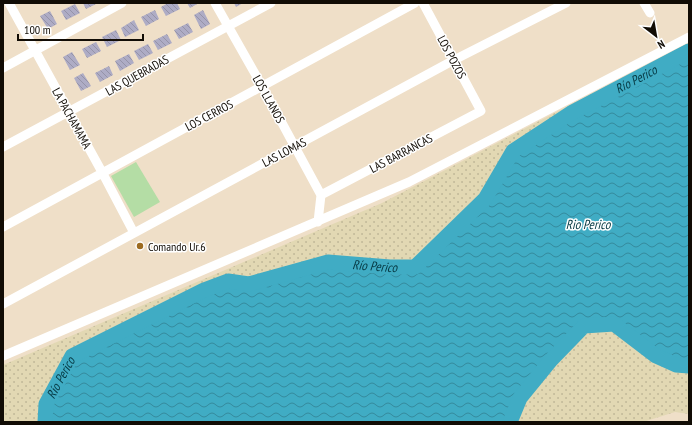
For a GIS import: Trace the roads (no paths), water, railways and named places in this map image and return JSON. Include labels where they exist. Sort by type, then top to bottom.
[{"type":"street","name":"LA PACHAMAMA","points":[[9,3],[134,233]]},
{"type":"street","points":[[3,68],[122,3]]},
{"type":"street","name":"LOS LLANOS","points":[[215,3],[321,195]]},
{"type":"street","name":"LAS QUEBRADAS","points":[[3,147],[271,3]]},
{"type":"street","name":"LOS CERROS","points":[[3,227],[415,3]]},
{"type":"street","name":"LOS POZOS","points":[[423,3],[482,111]]},
{"type":"street","name":"LAS LOMAS","points":[[3,304],[454,60],[566,3]]},
{"type":"street","points":[[644,3],[650,13]]},
{"type":"street","points":[[3,356],[409,182],[689,37]]},
{"type":"street","name":"LAS BARRANCAS","points":[[321,195],[482,111]]},
{"type":"street","points":[[318,222],[321,195]]},
{"type":"water","name":"Rio Perico","points":[[689,51],[689,366],[676,365],[656,356],[614,324],[584,326],[551,360],[520,398],[510,422],[45,422],[46,404],[72,356],[204,290],[228,281],[249,284],[328,262],[390,267],[415,267],[485,199],[513,151],[571,113]]},
{"type":"waterway","name":"Río Perico","points":[[45,422],[46,404],[72,356],[204,290],[228,281],[249,284],[328,262],[390,267],[415,267],[485,199],[513,151],[571,113],[689,51]]},
{"type":"waterway","name":"Río Perico","points":[[510,422],[520,398],[551,360],[584,326],[614,324],[656,356],[676,365],[689,366]]},
{"type":"place","name":"Comando Ur.6","points":[[140,246]]}]
